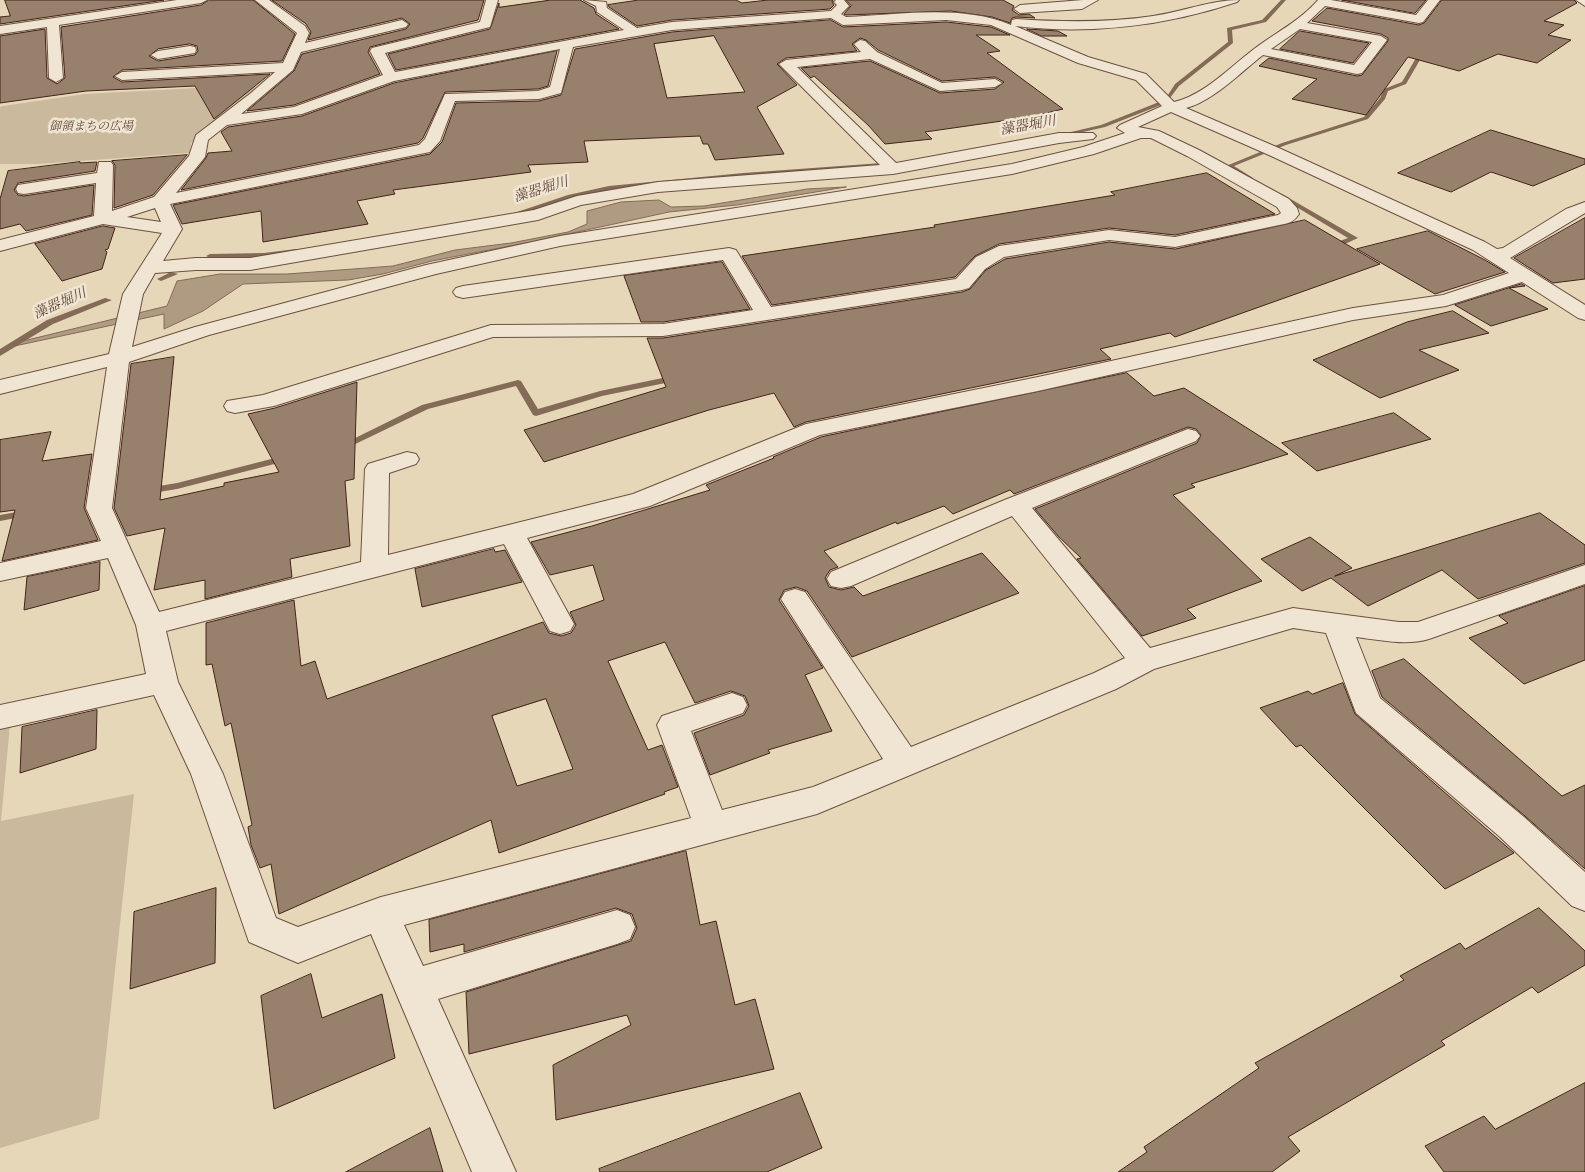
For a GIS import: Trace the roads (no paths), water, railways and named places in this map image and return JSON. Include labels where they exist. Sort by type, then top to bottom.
[{"type":"street","points":[[0,30],[201,0]]},
{"type":"street","points":[[160,200],[197,157],[201,138],[256,96],[288,67],[297,50],[303,33],[302,29],[261,0]]},
{"type":"street","points":[[391,77],[377,52],[486,24],[492,0]]},
{"type":"street","points":[[590,0],[602,4],[601,9],[635,32]]},
{"type":"street","points":[[837,0],[843,6],[838,17]]},
{"type":"street","points":[[224,121],[297,111],[391,77],[568,43],[692,24],[838,17],[999,14],[1082,5],[1092,0]]},
{"type":"street","points":[[999,14],[1062,26],[1162,20],[1212,8],[1233,0]]},
{"type":"street","points":[[0,387],[119,358],[202,331],[444,266],[560,241],[1012,169],[1133,130],[1171,107],[1189,103],[1206,94],[1260,51],[1298,25],[1323,1],[1419,19],[1434,0]]},
{"type":"street","points":[[142,8],[149,20]]},
{"type":"street","points":[[999,14],[1083,60],[1141,77],[1171,107],[1275,152],[1496,255],[1523,275],[1585,314]]},
{"type":"street","points":[[838,17],[863,49],[940,87],[995,83]]},
{"type":"street","points":[[53,22],[56,78]]},
{"type":"street","points":[[297,50],[402,24]]},
{"type":"street","points":[[1260,51],[1357,70],[1381,40],[1298,25]]},
{"type":"street","points":[[1062,26],[1073,40],[1108,67]]},
{"type":"street","points":[[0,246],[103,219],[160,200],[424,149],[432,141],[450,97],[538,95],[556,90],[568,43]]},
{"type":"street","points":[[158,55],[184,51],[181,73]]},
{"type":"street","points":[[872,55],[786,64],[893,169]]},
{"type":"street","points":[[122,76],[288,67]]},
{"type":"street","points":[[149,268],[196,264],[250,264],[538,215],[577,201],[658,187],[893,169],[1052,140],[1133,130],[1154,134],[1182,152],[1283,203],[1288,208],[1290,214],[1284,219],[1175,242],[1109,235],[999,252],[972,269],[962,284],[664,330],[477,312],[444,266]]},
{"type":"street","points":[[24,189],[104,171],[103,219]]},
{"type":"street","points":[[160,200],[173,229]]},
{"type":"street","points":[[1496,255],[1508,253],[1581,211]]},
{"type":"street","points":[[103,219],[173,229]]},
{"type":"street","points":[[173,229],[133,294],[119,358],[99,508],[150,625],[163,682],[207,774],[262,930],[298,945],[382,914],[817,800],[1105,681],[1144,661],[1293,618],[1399,632],[1419,632],[1585,574]]},
{"type":"street","points":[[524,249],[535,265]]},
{"type":"street","points":[[235,406],[266,401],[477,312],[729,254],[765,314]]},
{"type":"street","points":[[150,625],[641,500],[814,429],[1038,384],[1353,314],[1446,300],[1523,275]]},
{"type":"street","points":[[1564,301],[1585,297]]},
{"type":"street","points":[[237,344],[238,321]]},
{"type":"street","points":[[841,579],[1016,505],[1188,436]]},
{"type":"street","points":[[374,568],[377,469],[408,458]]},
{"type":"street","points":[[1016,505],[1144,661]]},
{"type":"street","points":[[511,533],[560,624]]},
{"type":"street","points":[[0,572],[116,547]]},
{"type":"street","points":[[795,599],[904,764]]},
{"type":"street","points":[[1338,624],[1367,705],[1512,827],[1585,895]]},
{"type":"street","points":[[0,717],[163,682]]},
{"type":"street","points":[[711,828],[673,725],[732,705]]},
{"type":"street","points":[[382,914],[494,1172]]},
{"type":"street","points":[[414,988],[617,927]]},
{"type":"waterway","name":"藻器堀川","points":[[1168,97],[1177,85],[1231,42],[1229,29],[1264,21],[1284,0]]},
{"type":"waterway","points":[[1251,179],[1229,166],[1284,144],[1366,118],[1383,98],[1386,90],[1404,83],[1422,52],[1428,50]]},
{"type":"waterway","name":"藻器堀川","points":[[1061,135],[1103,126],[1159,104]]},
{"type":"waterway","name":"藻器堀川","points":[[518,213],[531,211],[570,196],[609,188],[743,175],[882,165]]},
{"type":"waterway","points":[[1280,195],[1354,238],[1329,248]]},
{"type":"waterway","name":"藻器堀川","points":[[210,256],[264,255],[296,251]]},
{"type":"waterway","name":"藻器堀川","points":[[161,279],[174,274]]},
{"type":"waterway","name":"藻器堀川","points":[[0,353],[50,322],[108,300]]},
{"type":"waterway","points":[[342,447],[425,407],[518,383],[536,413],[600,394],[677,378]]},
{"type":"waterway","points":[[147,491],[177,486],[287,458]]},
{"type":"waterway","points":[[0,518],[28,513]]},
{"type":"park label","name":"御領まちの広場","points":[[91,127]]}]
